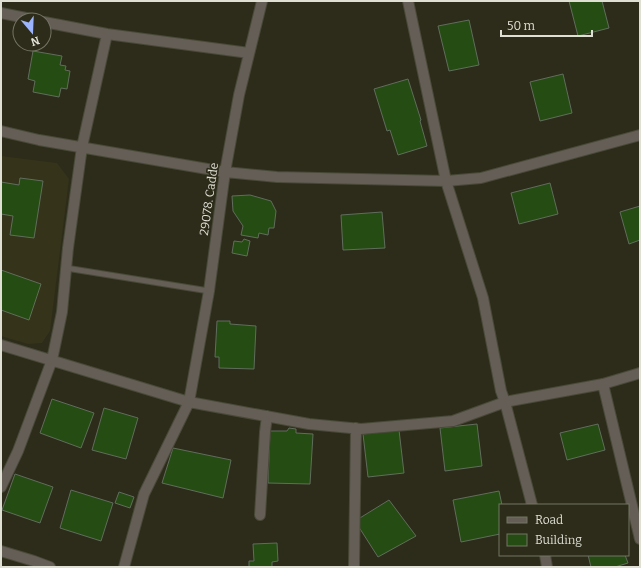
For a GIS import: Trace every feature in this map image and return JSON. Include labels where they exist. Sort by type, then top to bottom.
[{"type":"street","name":"29078. Cadde","points":[[124,567],[144,494],[189,402],[209,291],[225,172],[239,95],[262,1]]},
{"type":"street","points":[[408,1],[446,181],[483,298],[501,391],[532,504]]},
{"type":"street","points":[[1,13],[12,15]]},
{"type":"street","points":[[52,24],[107,34],[250,53]]},
{"type":"street","points":[[1,487],[18,451],[52,360],[62,312],[68,248],[82,147],[107,34]]},
{"type":"street","points":[[1,131],[39,140],[225,172],[277,177],[446,181],[481,178],[640,135]]},
{"type":"street","points":[[1,345],[189,402],[309,424],[361,429],[453,421],[505,402],[603,384],[640,373]]},
{"type":"street","points":[[603,384],[640,539]]},
{"type":"street","points":[[260,515],[267,416]]},
{"type":"street","points":[[354,567],[356,428]]},
{"type":"street","points":[[1,551],[50,567]]},
{"type":"street","points":[[545,556],[547,567]]},
{"type":"lane","points":[[66,268],[209,291]]},
{"type":"shaded area","points":[[1,156],[57,163],[69,179],[50,331],[42,343],[28,344],[1,336]]},
{"type":"building","points":[[569,1],[602,1],[609,28],[578,36]]},
{"type":"building","points":[[469,20],[479,65],[449,71],[438,26]]},
{"type":"building","points":[[33,52],[62,56],[60,65],[66,66],[65,70],[70,71],[67,89],[61,88],[59,97],[33,92],[35,81],[28,79]]},
{"type":"building","points":[[563,74],[572,113],[540,121],[530,82]]},
{"type":"building","points":[[408,79],[421,120],[427,146],[398,155],[390,130],[387,131],[374,89]]},
{"type":"building","points":[[20,178],[43,181],[34,238],[10,235],[13,216],[1,214],[1,182],[19,185]]},
{"type":"building","points":[[550,183],[558,214],[519,224],[511,193]]},
{"type":"building","points":[[250,195],[271,201],[276,211],[274,228],[269,228],[268,235],[259,233],[258,238],[241,235],[243,226],[233,211],[232,196]]},
{"type":"building","points":[[640,206],[640,240],[629,244],[620,212]]},
{"type":"building","points":[[382,212],[385,248],[343,250],[341,215]]},
{"type":"building","points":[[244,239],[250,241],[247,256],[232,253],[234,241],[242,242]]},
{"type":"building","points":[[1,270],[41,284],[29,320],[1,310]]},
{"type":"building","points":[[217,321],[230,321],[230,324],[256,326],[254,369],[219,368],[219,357],[215,357]]},
{"type":"building","points":[[52,399],[94,413],[81,448],[40,433]]},
{"type":"building","points":[[104,408],[138,418],[126,459],[92,450]]},
{"type":"building","points":[[477,424],[482,466],[445,471],[440,428]]},
{"type":"building","points":[[598,424],[605,450],[567,460],[560,433]]},
{"type":"building","points":[[289,428],[296,429],[296,433],[313,434],[310,484],[268,483],[270,431],[287,431]]},
{"type":"building","points":[[399,430],[404,473],[368,477],[363,434]]},
{"type":"building","points":[[173,448],[231,460],[223,498],[162,483]]},
{"type":"building","points":[[15,474],[53,487],[40,523],[2,510]]},
{"type":"building","points":[[71,490],[113,503],[101,541],[60,528]]},
{"type":"building","points":[[499,491],[502,504],[499,504],[499,534],[461,542],[453,500]]},
{"type":"building","points":[[119,492],[134,497],[130,508],[115,503]]},
{"type":"building","points":[[389,500],[416,536],[378,557],[355,521]]},
{"type":"building","points":[[277,543],[278,561],[272,562],[272,567],[249,567],[249,561],[254,561],[253,544]]},
{"type":"building","points":[[588,556],[625,556],[628,563],[615,567],[591,567]]}]
